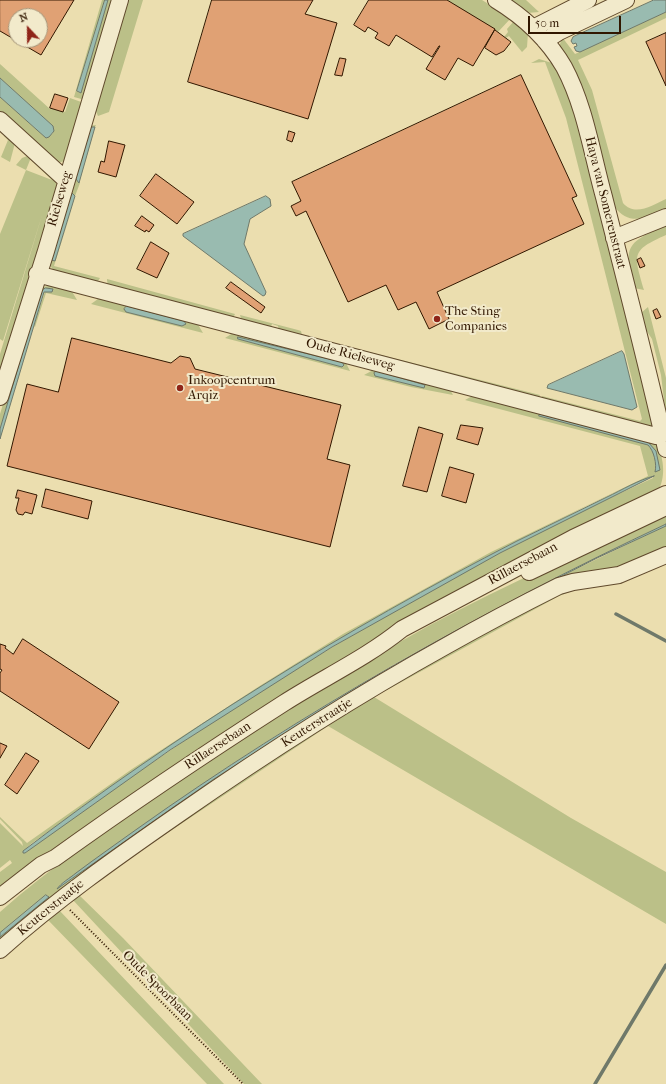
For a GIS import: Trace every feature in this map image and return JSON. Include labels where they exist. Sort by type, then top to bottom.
[{"type":"street","name":"Rielseweg","points":[[0,397],[37,274],[46,251],[120,0]]},
{"type":"street","name":"Haya van Somerenstraat","points":[[496,0],[533,28],[545,41],[563,67],[576,96],[665,439]]},
{"type":"street","points":[[533,28],[588,0]]},
{"type":"street","points":[[545,41],[558,32],[626,0]]},
{"type":"street","points":[[0,120],[66,180]]},
{"type":"street","points":[[614,238],[666,217]]},
{"type":"street","name":"Oude Rielseweg","points":[[37,274],[665,439]]},
{"type":"street","name":"Rillaersebaan","points":[[0,897],[41,865],[55,858],[210,750],[294,697],[386,642],[402,629],[504,573],[593,528],[666,494]]},
{"type":"street","name":"Rillaersebaan","points":[[386,642],[406,635],[459,606],[666,507]]},
{"type":"street","name":"Keuterstraatje","points":[[0,950],[60,899],[133,846],[292,738],[445,646],[559,586],[573,582],[619,575],[666,555]]},
{"type":"street","name":"Rillaersebaan","points":[[0,907],[45,870],[55,858]]},
{"type":"path","name":"Oude Spoorbaan","points":[[60,899],[243,1084]]},
{"type":"green space","points":[[102,0],[105,0],[77,91],[80,93],[108,0],[115,0],[85,100],[74,97]]},
{"type":"green space","points":[[125,0],[143,0],[109,112],[98,116],[93,105]]},
{"type":"green space","points":[[447,0],[482,0],[511,18],[498,32]]},
{"type":"green space","points":[[509,0],[526,0],[539,12],[527,13]]},
{"type":"green space","points":[[666,12],[666,18],[578,60],[592,90],[623,203],[633,209],[638,209],[650,207],[666,199],[666,209],[645,218],[632,219],[620,213],[614,206],[559,48],[562,37],[575,54]]},
{"type":"green space","points":[[514,21],[528,33],[527,47],[522,52],[509,36],[506,38],[504,37],[508,32],[507,29]]},
{"type":"green space","points":[[539,59],[552,63],[562,80],[575,112],[655,428],[541,400],[542,396],[640,421],[642,419],[566,118],[545,62],[531,63]]},
{"type":"green space","points":[[0,64],[50,109],[65,112],[70,98],[84,103],[65,161],[57,163],[0,115],[0,97],[46,138],[53,133],[51,125],[0,78]]},
{"type":"green space","points":[[96,125],[95,127],[91,127],[76,179],[80,183],[75,196],[72,194],[63,219],[55,261],[73,205],[54,266],[100,278],[96,284],[57,274],[46,261],[87,126]]},
{"type":"green space","points":[[9,134],[15,143],[10,162],[1,157],[8,140],[4,136]]},
{"type":"green space","points":[[30,155],[56,179],[57,186],[0,381],[0,354],[43,212],[3,341],[0,339],[0,234],[26,170],[16,165],[22,158]],"holes":[[[31,160],[52,180],[26,170]]]},
{"type":"green space","points":[[666,225],[666,235],[646,245],[638,255],[638,268],[644,290],[634,288],[629,263],[631,247],[643,236]]},
{"type":"green space","points":[[107,279],[235,314],[233,318],[108,287]]},
{"type":"green space","points":[[53,285],[70,288],[77,300],[46,293],[35,327],[34,326],[46,288],[38,299],[0,429],[0,414],[38,288]]},
{"type":"green space","points":[[102,296],[196,321],[203,333],[91,304]],"holes":[[[127,306],[184,321],[183,326],[126,312],[125,308]]]},
{"type":"green space","points":[[648,307],[666,378],[666,417],[661,375],[652,339],[646,330],[641,313]]},
{"type":"green space","points":[[240,315],[298,330],[301,331],[302,335],[540,395],[538,399],[279,330],[278,326],[272,324],[270,330],[242,322]]},
{"type":"green space","points":[[236,331],[344,359],[350,371],[225,338]],"holes":[[[238,337],[342,362],[343,367],[238,339]]]},
{"type":"green space","points":[[377,368],[448,386],[453,395],[411,387],[364,375]]},
{"type":"green space","points":[[476,394],[655,443],[660,453],[663,466],[663,478],[659,489],[516,563],[0,892],[0,872],[12,863],[10,860],[0,868],[0,823],[23,846],[22,842],[0,819],[0,817],[27,843],[132,769],[343,634],[491,552],[648,476],[640,446],[465,400]],"holes":[[[653,476],[653,478],[570,517],[489,559],[408,603],[329,649],[251,697],[175,747],[23,853],[27,847],[120,780],[223,712],[327,647],[434,585],[488,556],[611,494]]]},
{"type":"green space","points":[[666,511],[666,524],[485,614],[426,646],[310,714],[253,750],[162,812],[110,849],[59,889],[120,843],[225,772],[332,704],[441,641],[552,581],[666,526],[666,550],[633,565],[579,577],[337,707],[0,946],[0,937],[48,895],[46,895],[0,933],[0,912],[58,865],[99,835],[260,727],[361,664],[430,625],[518,581]]},
{"type":"green space","points":[[666,559],[666,561],[618,581],[575,590],[559,596],[374,697],[571,818],[666,872],[666,924],[328,726],[77,893],[123,938],[262,1084],[244,1084],[72,899],[78,888],[259,764],[313,728],[449,647],[562,588],[612,581]]},
{"type":"green space","points":[[59,910],[224,1084],[207,1084],[47,919]]},
{"type":"water","points":[[105,0],[108,0],[81,93],[77,91]]},
{"type":"water","points":[[654,0],[666,0],[666,12],[580,52],[576,51],[574,47],[577,46],[576,43],[573,44],[571,41],[573,37]]},
{"type":"water","points":[[0,78],[53,126],[54,131],[49,137],[46,138],[0,97]]},
{"type":"water","points":[[91,127],[95,127],[79,183],[76,179]]},
{"type":"water","points":[[72,193],[75,196],[55,261],[51,260]]},
{"type":"water","points":[[266,196],[270,199],[271,206],[250,219],[244,244],[266,292],[263,296],[183,236],[183,234]]},
{"type":"water","points":[[46,288],[53,289],[52,292],[44,292],[0,439],[0,429],[38,299],[42,290]]},
{"type":"water","points":[[127,306],[184,321],[186,324],[182,326],[126,312],[124,309]]},
{"type":"water","points":[[238,337],[342,362],[344,365],[342,367],[238,339]]},
{"type":"water","points":[[622,351],[637,407],[632,410],[547,388],[548,385]]},
{"type":"water","points":[[377,371],[425,385],[424,388],[375,376],[374,373]]},
{"type":"water","points":[[540,414],[648,442],[656,451],[660,470],[655,472],[656,465],[652,451],[648,445],[539,416]]},
{"type":"water","points":[[654,476],[500,553],[332,647],[170,750],[23,853],[23,851],[81,807],[141,765],[263,685],[325,647],[388,610],[517,541],[636,483]]},
{"type":"water","points":[[666,524],[666,526],[597,558],[490,613],[368,681],[214,779],[57,889],[99,856],[200,786],[264,744],[394,665],[461,628],[529,592],[597,557]]},
{"type":"water","points":[[46,895],[49,897],[0,937],[0,933]]},
{"type":"building","points":[[0,0],[74,0],[48,43],[48,8],[8,8],[8,36],[0,31]]},
{"type":"building","points":[[212,0],[313,0],[305,14],[337,23],[308,119],[188,82]]},
{"type":"building","points":[[369,0],[447,0],[495,29],[473,66],[458,58],[445,80],[426,69],[440,46],[432,57],[396,35],[389,46],[375,38],[378,33],[368,27],[365,32],[354,25]]},
{"type":"building","points":[[495,30],[511,42],[504,51],[496,55],[485,48]]},
{"type":"building","points":[[666,33],[666,86],[646,42]]},
{"type":"building","points":[[29,48],[45,48],[41,55]]},
{"type":"building","points":[[340,58],[346,59],[342,76],[335,75]]},
{"type":"building","points":[[521,75],[577,196],[572,198],[584,224],[437,292],[449,319],[429,329],[416,302],[398,310],[386,285],[348,302],[306,211],[296,216],[291,206],[301,201],[292,182]]},
{"type":"building","points":[[55,94],[68,98],[63,112],[50,108]]},
{"type":"building","points":[[289,131],[295,133],[292,142],[287,140]]},
{"type":"building","points":[[109,141],[125,145],[116,177],[98,172],[101,161],[104,162]]},
{"type":"building","points":[[156,174],[194,202],[177,224],[140,196]]},
{"type":"building","points":[[142,216],[154,225],[149,232],[146,230],[145,232],[135,226]]},
{"type":"building","points":[[151,242],[169,253],[157,278],[137,269]]},
{"type":"building","points":[[641,258],[645,266],[640,268],[637,260]]},
{"type":"building","points":[[231,282],[265,307],[261,313],[226,288]]},
{"type":"building","points":[[657,309],[661,317],[656,319],[653,311]]},
{"type":"building","points":[[72,338],[171,363],[180,356],[190,358],[195,369],[341,405],[327,459],[350,465],[330,547],[7,466],[27,384],[58,392]]},
{"type":"building","points":[[461,425],[483,428],[478,445],[457,439]]},
{"type":"building","points":[[419,427],[443,434],[427,492],[403,486]]},
{"type":"building","points":[[450,467],[474,474],[466,503],[442,496]]},
{"type":"building","points":[[46,489],[92,501],[88,519],[42,507]]},
{"type":"building","points":[[18,490],[37,495],[32,514],[25,512],[23,515],[18,514],[16,510],[19,498],[16,498]]},
{"type":"building","points":[[23,639],[119,702],[89,749],[0,691],[0,673],[2,670],[0,669],[0,644],[6,646],[5,648],[13,654]]},
{"type":"building","points":[[0,743],[7,746],[0,758]]},
{"type":"building","points":[[26,753],[39,761],[17,794],[5,785]]},
{"type":"waterway","points":[[616,614],[666,641]]},
{"type":"waterway","points":[[595,1084],[666,965]]},
{"type":"place","name":"The Sting Companies","points":[[437,319]]},
{"type":"place","name":"Inkoopcentrum Arqiz","points":[[180,388]]}]
